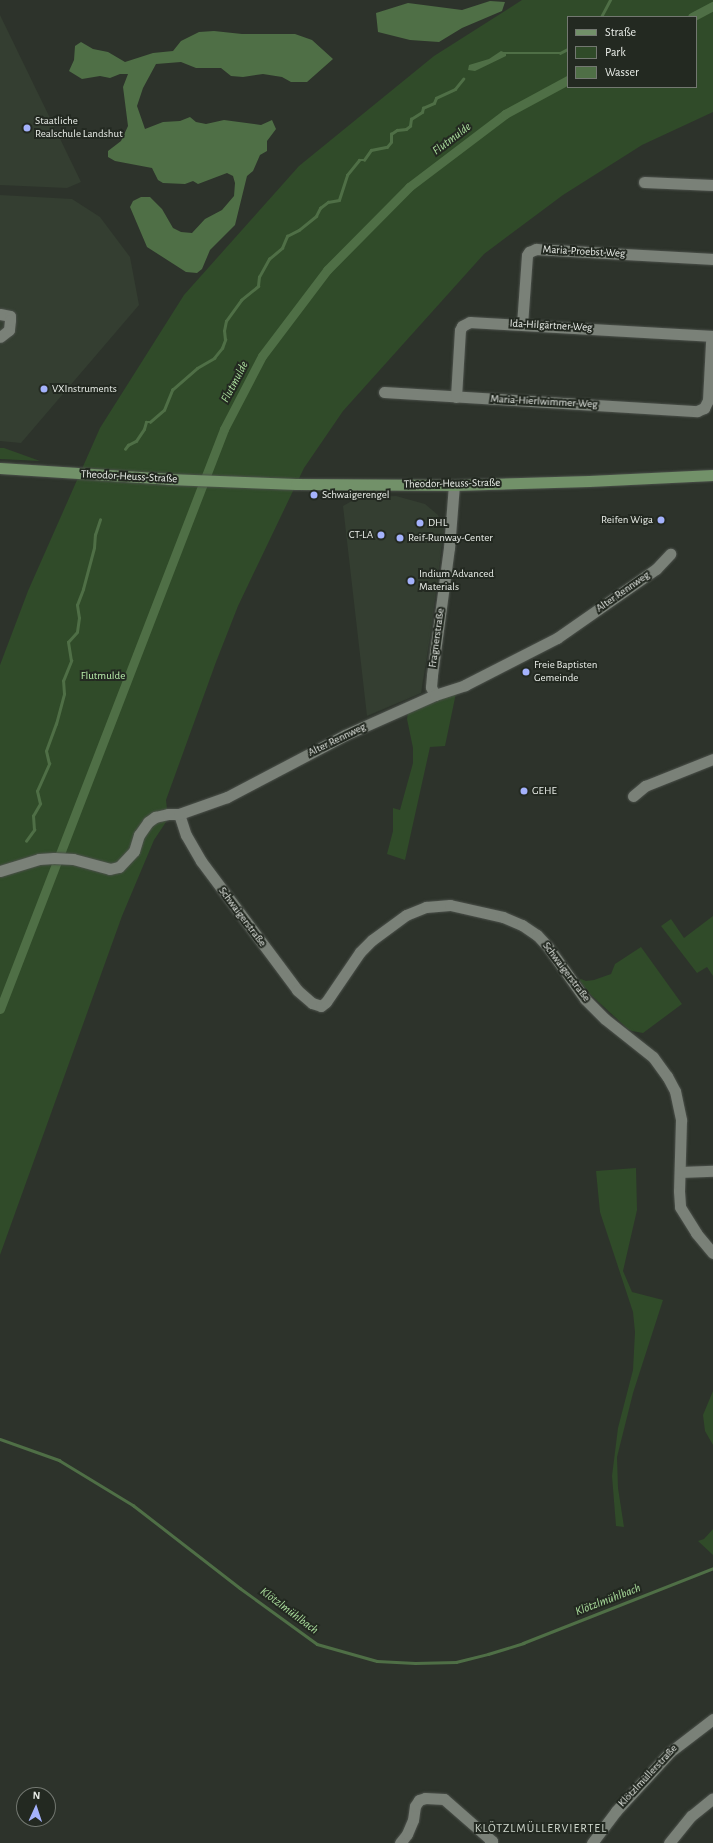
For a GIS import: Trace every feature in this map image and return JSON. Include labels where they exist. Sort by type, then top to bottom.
[{"type":"main road","name":"Theodor-Heuss-Straße","points":[[0,468],[168,479],[296,484],[454,485],[589,481],[712,474]]},
{"type":"street","points":[[644,182],[713,185]]},
{"type":"street","name":"Maria-Proebst-Weg","points":[[522,325],[527,255],[529,252],[536,249],[713,259]]},
{"type":"street","points":[[0,314],[10,316],[10,320],[9,330],[0,337]]},
{"type":"street","name":"Ida-Hilgärtner-Weg","points":[[456,397],[462,326],[470,322],[713,336]]},
{"type":"street","name":"Maria-Hierlwimmer-Weg","points":[[384,392],[697,410],[704,408],[708,400],[711,343],[713,336]]},
{"type":"street","name":"Fragnerstraße","points":[[435,695],[431,686],[449,548],[454,485]]},
{"type":"street","name":"Alter Rennweg","points":[[0,871],[39,859],[54,858],[73,859],[110,869],[119,867],[134,850],[139,835],[148,822],[155,817],[168,814],[179,814],[227,797],[345,735],[435,695],[465,685],[557,638],[656,569],[670,554]]},
{"type":"street","points":[[633,796],[645,786],[713,759]]},
{"type":"street","name":"Schwaigerstraße","points":[[179,814],[186,835],[201,861],[297,990],[312,1003],[321,1006],[326,1002],[360,952],[372,940],[406,915],[426,906],[450,905],[503,917],[522,925],[537,935],[548,947],[585,999],[606,1019],[653,1057],[667,1076],[675,1091],[681,1120],[680,1207],[696,1234],[713,1253]]},
{"type":"street","points":[[680,1172],[713,1171]]},
{"type":"street","name":"Klötzlmüllerstraße","points":[[592,1843],[616,1811],[670,1752],[713,1719]]},
{"type":"street","points":[[400,1843],[407,1834],[413,1820],[415,1806],[419,1800],[426,1798],[444,1798],[492,1841],[490,1843]]},
{"type":"street","points":[[669,1843],[691,1816],[713,1798]]},
{"type":"shaded area","name":"Staatliche Realschule Landshut","points":[[0,15],[81,182],[67,188],[0,185]]},
{"type":"shaded area","points":[[0,195],[72,199],[100,217],[130,257],[139,305],[21,443],[0,441]]},
{"type":"shaded area","points":[[396,496],[425,504],[438,515],[444,529],[431,631],[421,693],[367,716],[343,506],[357,498]]},
{"type":"green space","name":"Flutmulde","points":[[522,0],[713,0],[713,112],[642,145],[563,195],[484,254],[343,411],[304,468],[238,606],[216,662],[166,800],[168,819],[154,840],[122,916],[0,1255],[0,665],[28,591],[100,428],[184,295],[299,166],[434,56]]},
{"type":"green space","points":[[0,448],[4,448],[40,461],[0,459]]},
{"type":"green space","points":[[456,693],[445,746],[430,747],[405,860],[387,854],[393,831],[393,808],[400,810],[413,763],[413,748],[407,719],[408,712]]},
{"type":"green space","points":[[713,916],[713,976],[707,967],[697,973],[661,926],[671,919],[684,938]]},
{"type":"green space","points":[[641,947],[682,1004],[643,1033],[628,1029],[591,995],[579,980],[594,980],[611,974],[615,964]]},
{"type":"green space","points":[[636,1168],[637,1210],[623,1271],[632,1292],[663,1300],[633,1393],[617,1457],[618,1488],[624,1527],[616,1526],[612,1476],[618,1428],[633,1370],[635,1332],[633,1312],[600,1212],[596,1171]]},
{"type":"green space","points":[[713,1391],[713,1445],[705,1431],[703,1415]]},
{"type":"green space","points":[[713,1529],[713,1555],[698,1541],[704,1539]]},
{"type":"water","points":[[490,1],[505,2],[502,11],[462,28],[439,42],[410,40],[378,32],[376,13],[408,3],[462,10]]},
{"type":"water","points":[[214,31],[242,34],[295,34],[312,40],[333,59],[307,82],[291,82],[282,77],[263,74],[243,77],[231,76],[221,68],[196,68],[181,62],[156,64],[143,88],[137,106],[145,129],[163,122],[180,121],[190,117],[196,122],[206,124],[224,120],[261,125],[272,120],[276,129],[267,141],[267,151],[260,155],[253,171],[247,176],[235,225],[210,250],[202,269],[197,273],[186,272],[147,247],[130,207],[133,201],[141,197],[150,197],[162,209],[173,228],[181,232],[192,233],[205,219],[222,210],[234,196],[235,183],[233,176],[227,173],[198,184],[193,181],[185,184],[163,183],[158,180],[152,168],[115,161],[108,157],[108,151],[121,141],[128,126],[123,87],[128,74],[120,74],[110,78],[100,76],[82,79],[69,71],[74,60],[75,46],[81,42],[93,49],[108,52],[125,62],[153,53],[173,51],[181,41],[199,32]]},
{"type":"water","points":[[501,51],[506,53],[506,56],[475,71],[468,70],[469,65],[489,59]]},
{"type":"waterway","points":[[602,16],[610,0]]},
{"type":"waterway","name":"Flutmulde","points":[[694,16],[713,6]]},
{"type":"waterway","points":[[503,53],[560,53],[567,50]]},
{"type":"waterway","points":[[125,449],[128,445],[136,441],[144,429],[146,422],[150,422],[164,410],[172,390],[197,368],[214,358],[222,348],[225,340],[224,331],[226,321],[241,300],[258,286],[259,277],[269,259],[282,248],[287,236],[299,230],[316,216],[320,208],[328,202],[339,200],[347,175],[359,160],[364,160],[371,150],[387,147],[391,142],[391,134],[397,130],[406,129],[410,126],[411,119],[422,112],[423,108],[434,103],[436,98],[455,89],[463,79]]},
{"type":"waterway","name":"Flutmulde","points":[[0,1009],[224,429],[262,356],[327,270],[409,187],[505,114],[567,81]]},
{"type":"waterway","points":[[26,841],[34,830],[33,816],[40,804],[37,791],[49,764],[46,751],[56,724],[64,694],[63,681],[71,661],[68,642],[77,632],[79,618],[77,605],[83,589],[94,548],[95,535],[100,520]]},
{"type":"waterway","name":"Klötzlmühlbach","points":[[0,1439],[59,1460],[133,1505],[240,1588],[317,1644],[377,1661],[415,1663],[456,1662],[488,1654],[523,1643],[713,1568]]},
{"type":"place","name":"Staatliche Realschule Landshut","points":[[27,128]]},
{"type":"place","name":"VXInstruments","points":[[44,389]]},
{"type":"place","name":"Schwaigerengel","points":[[314,495]]},
{"type":"place","name":"Reifen Wiga","points":[[661,520]]},
{"type":"place","name":"DHL","points":[[420,523]]},
{"type":"place","name":"CT-LA","points":[[381,535]]},
{"type":"place","name":"Reif-Runway-Center","points":[[400,538]]},
{"type":"place","name":"Indium Advanced Materials","points":[[411,581]]},
{"type":"place","name":"Freie Baptisten Gemeinde","points":[[526,672]]},
{"type":"place","name":"GEHE","points":[[524,791]]},
{"type":"district","name":"KLÖTZLMÜLLERVIERTEL","points":[[541,1829]]}]
